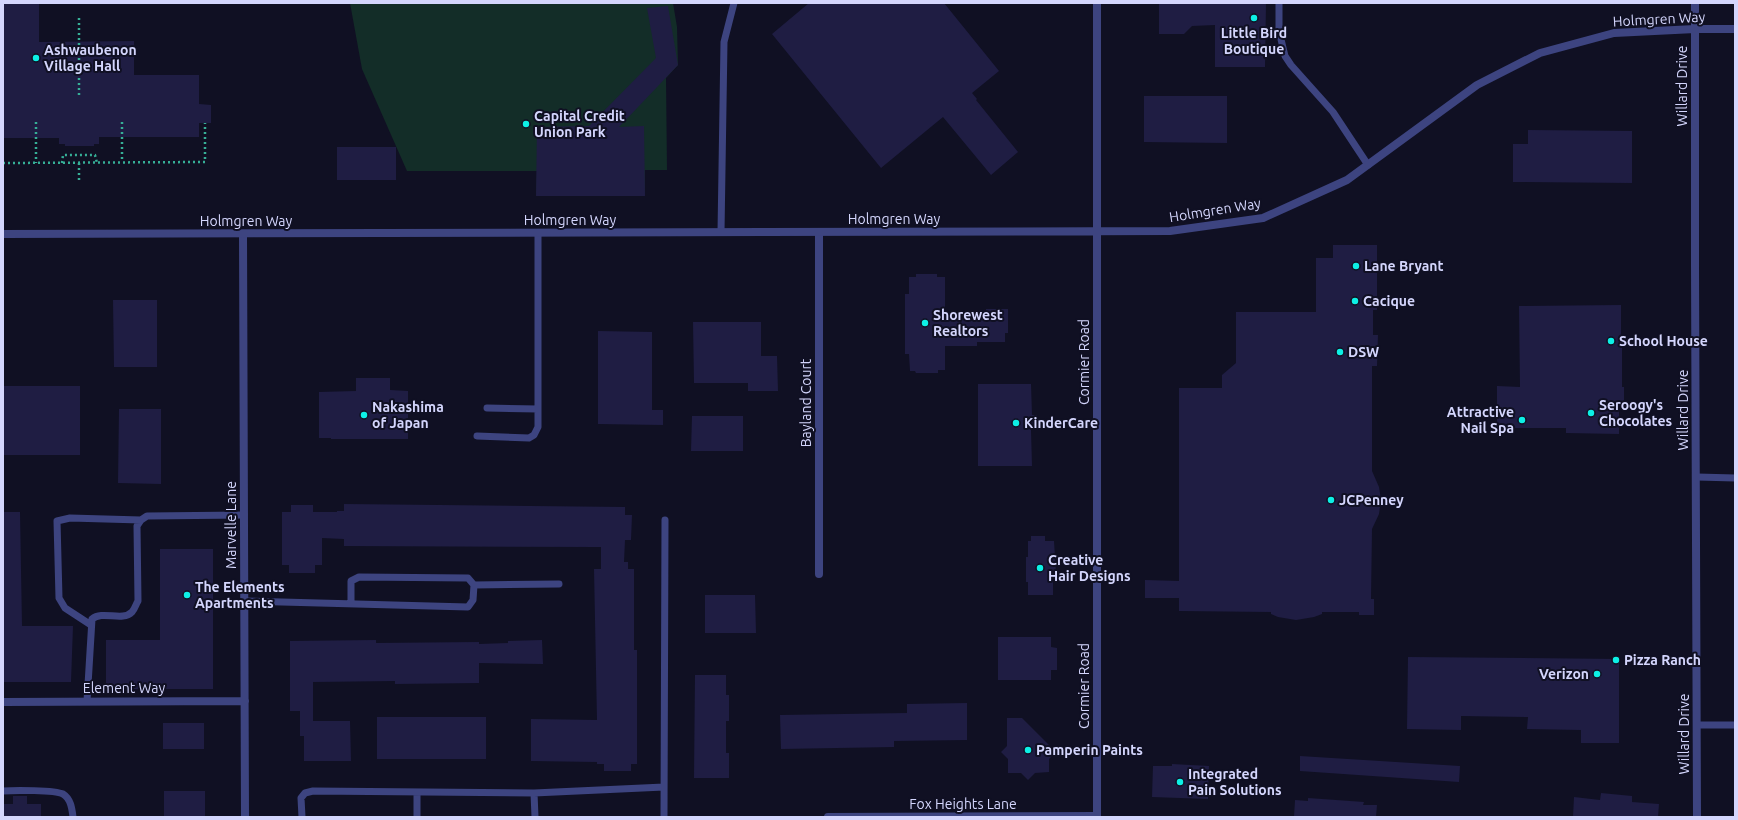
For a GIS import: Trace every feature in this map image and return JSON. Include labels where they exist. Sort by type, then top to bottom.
[{"type":"street","name":"Cormier Road","points":[[1097,3],[1097,817]]},
{"type":"street","name":"Willard Drive","points":[[1695,3],[1697,817]]},
{"type":"street","name":"Holmgren Way","points":[[3,234],[1170,231],[1262,218],[1347,180],[1477,85],[1540,53],[1614,33],[1695,29],[1735,29]]},
{"type":"street","name":"Bayland Court","points":[[819,232],[820,574]]},
{"type":"street","name":"Marvelle Lane","points":[[243,234],[245,817]]},
{"type":"street","name":"Element Way","points":[[3,702],[245,701]]},
{"type":"street","name":"Fox Heights Lane","points":[[828,817],[1097,817]]},
{"type":"lane","points":[[721,232],[724,42],[734,3]]},
{"type":"lane","points":[[1279,3],[1279,31],[1285,56],[1291,65],[1333,112],[1368,165]]},
{"type":"lane","points":[[477,436],[529,438],[534,435],[538,427],[538,233]]},
{"type":"lane","points":[[487,408],[538,409]]},
{"type":"lane","points":[[1697,477],[1735,478]]},
{"type":"lane","points":[[86,701],[92,619],[96,615],[127,616],[133,612],[138,601],[137,526],[141,520],[147,516],[244,515]]},
{"type":"lane","points":[[91,625],[65,608],[59,598],[57,521],[70,518],[141,520]]},
{"type":"lane","points":[[664,817],[665,520]]},
{"type":"lane","points":[[244,601],[351,604],[468,607],[473,600],[474,585],[468,578],[359,577],[351,581],[351,604]]},
{"type":"lane","points":[[474,585],[559,584]]},
{"type":"lane","points":[[1697,724],[1735,725]]},
{"type":"lane","points":[[302,817],[301,798],[305,793],[312,791],[534,793],[664,787]]},
{"type":"lane","points":[[3,791],[49,792],[63,794],[71,803],[73,817]]},
{"type":"lane","points":[[417,792],[417,817]]},
{"type":"lane","points":[[534,793],[535,817]]},
{"type":"path","points":[[79,18],[79,96]]},
{"type":"path","points":[[36,122],[36,163]]},
{"type":"path","points":[[122,122],[122,162]]},
{"type":"path","points":[[3,163],[205,162],[205,123]]},
{"type":"path","points":[[62,163],[63,156],[87,155],[95,155],[97,163]]},
{"type":"path","points":[[79,163],[79,183]]},
{"type":"green space","name":"Capital Credit Union Park","points":[[350,3],[673,3],[677,27],[678,65],[666,78],[667,170],[645,170],[645,196],[536,196],[537,171],[407,171],[362,69]]},
{"type":"building","name":"Ashwaubenon Village Hall","points":[[3,3],[39,3],[39,42],[134,41],[134,75],[199,75],[199,104],[211,105],[211,123],[199,123],[199,137],[99,137],[99,144],[94,144],[94,146],[65,146],[65,144],[59,144],[59,138],[3,138]]},
{"type":"building","points":[[809,3],[944,3],[999,71],[972,93],[1018,152],[991,175],[943,117],[881,168],[772,34]]},
{"type":"building","points":[[1159,3],[1266,3],[1265,67],[1215,67],[1215,25],[1192,26],[1184,34],[1159,34]]},
{"type":"building","points":[[668,6],[678,65],[619,127],[644,126],[645,196],[536,196],[537,127],[589,126],[656,58],[647,8]]},
{"type":"building","points":[[1144,96],[1227,96],[1227,143],[1144,142]]},
{"type":"building","points":[[1528,130],[1632,131],[1632,183],[1513,182],[1513,144],[1528,144]]},
{"type":"building","points":[[337,147],[396,147],[396,180],[337,180]]},
{"type":"building","points":[[1333,245],[1377,245],[1377,310],[1373,310],[1373,335],[1378,335],[1377,366],[1372,366],[1372,471],[1379,487],[1381,500],[1379,514],[1372,529],[1371,599],[1374,599],[1374,615],[1359,615],[1359,612],[1322,612],[1322,614],[1314,617],[1296,620],[1278,617],[1271,614],[1271,612],[1179,611],[1179,598],[1145,598],[1145,580],[1179,581],[1179,388],[1222,388],[1222,375],[1236,363],[1236,312],[1316,312],[1316,258],[1333,258]]},
{"type":"building","points":[[916,274],[937,274],[937,277],[945,277],[945,312],[986,312],[986,309],[1008,309],[1008,333],[1005,333],[1005,342],[977,342],[977,346],[945,346],[945,370],[938,370],[938,373],[916,373],[915,371],[910,371],[909,354],[905,354],[905,294],[909,294],[909,277],[916,277]]},
{"type":"building","points":[[113,300],[157,300],[157,367],[114,367]]},
{"type":"building","points":[[1621,305],[1621,335],[1626,336],[1626,347],[1622,347],[1622,387],[1624,387],[1624,401],[1619,401],[1619,434],[1566,433],[1566,428],[1497,428],[1497,386],[1520,387],[1519,306]]},
{"type":"building","points":[[693,322],[761,322],[761,356],[777,356],[778,391],[748,391],[748,383],[694,383]]},
{"type":"building","points":[[598,331],[652,332],[652,410],[663,410],[663,425],[598,424]]},
{"type":"building","name":"Nakashima of Japan","points":[[356,378],[390,378],[390,390],[408,391],[408,439],[319,438],[319,392],[356,391]]},
{"type":"building","points":[[978,384],[1031,384],[1032,415],[1037,415],[1037,430],[1031,430],[1032,466],[978,466]]},
{"type":"building","points":[[3,386],[80,386],[80,455],[3,455]]},
{"type":"building","points":[[119,409],[161,409],[161,484],[118,483]]},
{"type":"building","points":[[692,416],[743,416],[743,451],[691,451]]},
{"type":"building","points":[[344,504],[625,507],[625,515],[632,515],[631,540],[625,540],[624,562],[628,562],[628,569],[634,569],[634,650],[637,650],[637,764],[631,764],[631,771],[604,771],[604,764],[597,764],[597,762],[531,761],[531,719],[597,720],[594,569],[601,569],[601,547],[344,546],[344,539],[322,538],[322,565],[315,565],[315,573],[289,573],[289,565],[282,565],[282,512],[291,512],[291,505],[313,505],[313,512],[337,512],[344,511]]},
{"type":"building","points":[[3,512],[20,512],[22,626],[73,626],[71,682],[3,682]]},
{"type":"building","points":[[1031,536],[1045,536],[1045,541],[1054,541],[1056,573],[1053,573],[1053,595],[1028,595],[1028,582],[1026,582],[1026,557],[1028,557],[1028,541],[1031,541]]},
{"type":"building","name":"The Elements Apartments","points":[[160,549],[213,549],[213,689],[106,689],[106,640],[160,640]]},
{"type":"building","points":[[705,595],[755,595],[756,633],[705,633]]},
{"type":"building","points":[[998,637],[1051,637],[1051,647],[1057,648],[1057,670],[1051,670],[1051,680],[998,680]]},
{"type":"building","points":[[376,640],[376,643],[479,642],[479,644],[542,640],[543,664],[479,663],[479,683],[395,684],[395,681],[313,682],[313,721],[350,721],[351,761],[304,761],[304,736],[300,736],[300,711],[290,711],[290,641]]},
{"type":"building","points":[[1408,657],[1619,659],[1619,743],[1581,743],[1581,730],[1527,729],[1528,717],[1461,716],[1461,730],[1407,729]]},
{"type":"building","points":[[695,675],[726,675],[726,695],[729,695],[729,721],[726,721],[726,753],[729,753],[729,778],[694,778]]},
{"type":"building","points":[[967,703],[967,740],[894,741],[894,747],[781,749],[780,715],[907,713],[907,704]]},
{"type":"building","points":[[377,717],[486,717],[486,759],[377,759]]},
{"type":"building","points":[[1007,718],[1022,718],[1056,752],[1049,759],[1049,772],[1035,773],[1028,780],[1021,773],[1008,773],[1008,759],[1001,752],[1007,746]]},
{"type":"building","points":[[163,723],[204,723],[204,749],[163,749]]},
{"type":"building","points":[[1300,756],[1460,766],[1459,782],[1300,771]]},
{"type":"building","name":"Integrated Pain Solutions","points":[[1172,764],[1209,766],[1208,799],[1152,797],[1153,766],[1172,766]]},
{"type":"building","points":[[164,791],[205,791],[205,817],[164,817]]},
{"type":"building","points":[[1601,793],[1632,796],[1632,802],[1659,804],[1658,817],[1573,817],[1574,797],[1600,800]]},
{"type":"building","points":[[13,796],[27,796],[27,804],[41,804],[41,817],[3,817],[3,804],[13,804]]},
{"type":"building","points":[[1308,798],[1364,802],[1363,805],[1377,805],[1376,817],[1294,817],[1295,800],[1308,801]]},
{"type":"place","name":"Little Bird Boutique","points":[[1254,18]]},
{"type":"place","name":"Ashwaubenon Village Hall","points":[[36,58]]},
{"type":"place","name":"Capital Credit Union Park","points":[[526,124]]},
{"type":"place","name":"Lane Bryant","points":[[1356,266]]},
{"type":"place","name":"Cacique","points":[[1355,301]]},
{"type":"place","name":"Shorewest Realtors","points":[[925,323]]},
{"type":"place","name":"School House","points":[[1611,341]]},
{"type":"place","name":"DSW","points":[[1340,352]]},
{"type":"place","name":"Seroogy's Chocolates","points":[[1591,413]]},
{"type":"place","name":"Nakashima of Japan","points":[[364,415]]},
{"type":"place","name":"Attractive Nail Spa","points":[[1522,420]]},
{"type":"place","name":"KinderCare","points":[[1016,423]]},
{"type":"place","name":"JCPenney","points":[[1331,500]]},
{"type":"place","name":"Creative Hair Designs","points":[[1040,568]]},
{"type":"place","name":"The Elements Apartments","points":[[187,595]]},
{"type":"place","name":"Pizza Ranch","points":[[1616,660]]},
{"type":"place","name":"Verizon","points":[[1597,674]]},
{"type":"place","name":"Pamperin Paints","points":[[1028,750]]},
{"type":"place","name":"Integrated Pain Solutions","points":[[1180,782]]}]
